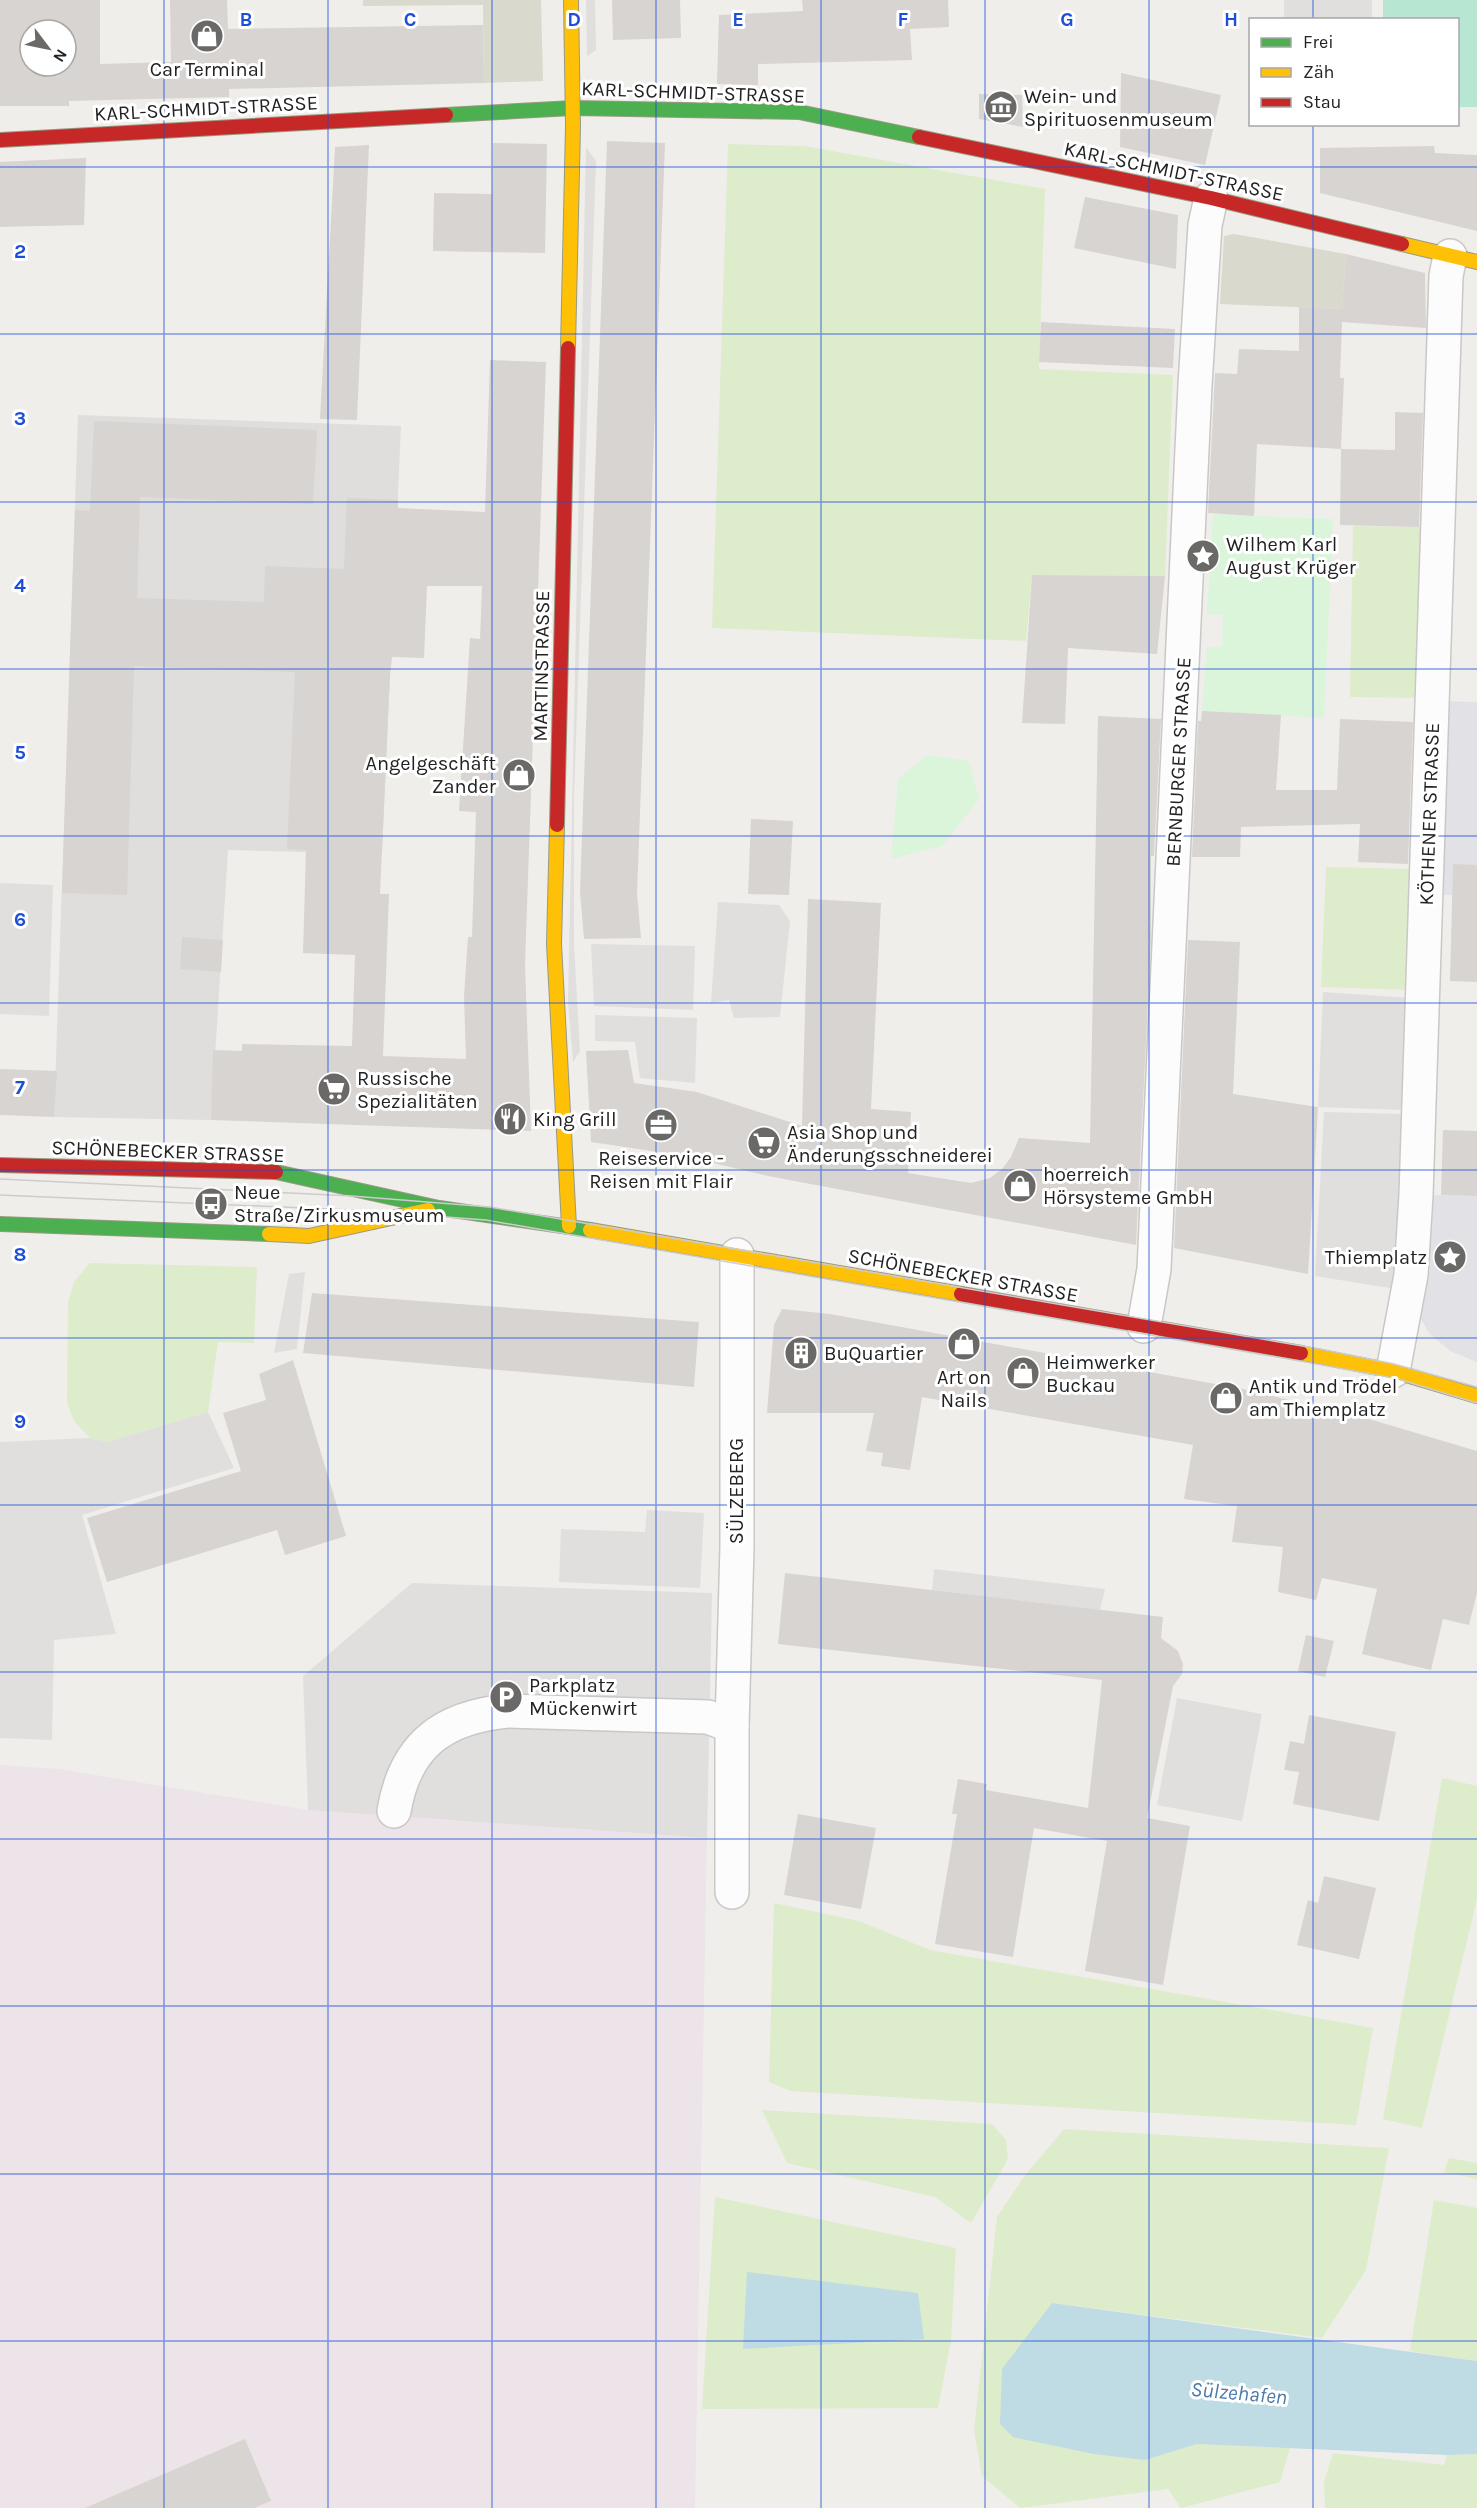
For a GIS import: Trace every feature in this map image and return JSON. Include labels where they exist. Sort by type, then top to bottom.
[{"type":"street","name":"MARTINSTRASSE","points":[[569,1226],[554,944],[573,108],[571,0]]},
{"type":"street","name":"KARL-SCHMIDT-STRASSE","points":[[0,140],[573,108],[799,112],[1211,198],[1463,259]]},
{"type":"street","name":"BERNBURGER STRASSE","points":[[1144,1326],[1154,1269],[1195,386],[1205,225],[1211,198]]},
{"type":"street","name":"KÖTHENER STRASSE","points":[[1393,1371],[1411,1275],[1416,1195],[1445,287],[1463,259]]},
{"type":"street","name":"SCHÖNEBECKER STRASSE","points":[[0,1165],[283,1172],[439,1208],[569,1226],[1393,1371],[1477,1396]]},
{"type":"street","name":"SCHÖNEBECKER STRASSE","points":[[0,1224],[309,1236],[439,1208]]},
{"type":"street","name":"SÜLZEBERG","points":[[732,1892],[737,1255]]},
{"type":"street","points":[[394,1811],[404,1770],[421,1746],[447,1728],[477,1714],[508,1711],[708,1718],[732,1726]]},
{"type":"shaded area","points":[[363,0],[541,0],[543,81],[484,83],[483,5],[363,6]]},
{"type":"shaded area","points":[[586,0],[595,0],[596,50],[587,56]]},
{"type":"shaded area","points":[[1284,0],[1372,0],[1372,18],[1284,18]]},
{"type":"shaded area","points":[[586,147],[596,161],[574,798],[574,945],[580,1051],[573,1062],[568,1002]]},
{"type":"shaded area","points":[[1234,234],[1346,254],[1342,309],[1220,304],[1224,236]]},
{"type":"shaded area","points":[[78,415],[401,426],[382,854],[228,850],[211,1120],[54,1117]]},
{"type":"shaded area","points":[[1433,701],[1477,702],[1477,895],[1426,895]]},
{"type":"shaded area","points":[[0,883],[53,885],[49,1016],[0,1014]]},
{"type":"shaded area","points":[[718,902],[779,905],[790,921],[780,1017],[734,1018],[729,1000],[711,1003]]},
{"type":"shaded area","points":[[591,944],[695,946],[693,1010],[594,1006]]},
{"type":"shaded area","points":[[1323,992],[1411,998],[1404,1110],[1318,1107]]},
{"type":"shaded area","points":[[595,1015],[697,1018],[695,1083],[640,1078],[635,1042],[595,1041]]},
{"type":"shaded area","points":[[1324,1112],[1404,1114],[1396,1289],[1315,1276]]},
{"type":"shaded area","name":"Thiemplatz","points":[[1425,1195],[1477,1196],[1477,1362],[1450,1351],[1429,1333],[1421,1319]]},
{"type":"shaded area","points":[[305,1272],[297,1349],[274,1353],[289,1274]]},
{"type":"shaded area","points":[[208,1412],[234,1468],[82,1515],[116,1634],[54,1640],[52,1740],[0,1738],[0,1442],[90,1438],[107,1442]]},
{"type":"shaded area","points":[[647,1510],[704,1513],[700,1588],[559,1582],[561,1529],[645,1532]]},
{"type":"shaded area","points":[[934,1569],[1105,1589],[1100,1610],[932,1590]]},
{"type":"shaded area","name":"Parkplatz Mückenwirt","points":[[412,1583],[712,1593],[707,1838],[308,1810],[303,1676]]},
{"type":"shaded area","points":[[1177,1698],[1262,1714],[1242,1821],[1157,1805]]},
{"type":"shaded area","points":[[0,1765],[59,1769],[308,1810],[707,1838],[695,2508],[0,2508]]},
{"type":"green space","points":[[1383,0],[1477,0],[1477,107],[1459,107],[1459,18],[1383,18]]},
{"type":"green space","points":[[728,144],[804,146],[1045,189],[1039,369],[1173,375],[1165,576],[1032,575],[1026,641],[712,628]]},
{"type":"green space","points":[[1213,514],[1333,519],[1324,718],[1202,711],[1207,647],[1222,647],[1223,615],[1207,614]]},
{"type":"green space","points":[[1353,526],[1421,527],[1419,698],[1350,697]]},
{"type":"green space","points":[[927,755],[969,761],[979,799],[942,846],[891,859],[898,779]]},
{"type":"green space","points":[[1326,867],[1414,869],[1410,990],[1321,987]]},
{"type":"green space","points":[[90,1263],[257,1267],[254,1343],[218,1342],[208,1412],[107,1442],[90,1438],[74,1421],[67,1403],[68,1302],[74,1282]]},
{"type":"green space","points":[[1442,1778],[1477,1786],[1477,1899],[1422,2128],[1383,2119]]},
{"type":"green space","points":[[774,1903],[859,1921],[930,1950],[1373,2028],[1356,2125],[791,2091],[769,2082]]},
{"type":"green space","points":[[762,2110],[992,2124],[1006,2140],[1008,2159],[971,2223],[935,2197],[787,2163]]},
{"type":"green space","points":[[1064,2129],[1389,2148],[1366,2270],[1322,2338],[1052,2303],[1145,2460],[1197,2444],[1290,2448],[1280,2482],[1181,2508],[1168,2489],[1020,2508],[982,2476],[974,2431],[997,2217],[1023,2178]]},
{"type":"green space","points":[[1449,2158],[1477,2163],[1477,2179],[1444,2172]]},
{"type":"green space","points":[[715,2197],[956,2248],[951,2341],[938,2408],[702,2409]]},
{"type":"green space","points":[[1434,2200],[1477,2208],[1477,2361],[1410,2351]]},
{"type":"green space","points":[[1333,2453],[1444,2465],[1447,2455],[1477,2454],[1477,2508],[1325,2508],[1324,2482]]},
{"type":"water","points":[[747,2272],[918,2293],[924,2339],[743,2349]]},
{"type":"water","name":"Sülzehafen","points":[[1052,2303],[1477,2361],[1477,2454],[1447,2455],[1197,2444],[1145,2460],[1094,2454],[1013,2437],[1000,2424],[1002,2369]]},
{"type":"building","points":[[0,0],[100,0],[100,64],[171,62],[170,0],[227,0],[228,29],[483,25],[484,83],[229,89],[229,97],[69,101],[69,106],[0,106]]},
{"type":"building","points":[[612,0],[680,0],[681,38],[613,40]]},
{"type":"building","points":[[802,0],[948,0],[949,27],[910,29],[912,60],[758,64],[758,85],[717,84],[719,15],[803,11]]},
{"type":"building","points":[[1121,73],[1221,95],[1205,165],[1120,147]]},
{"type":"building","name":"Wein- und Spirituosenmuseum","points":[[979,94],[1022,95],[1023,127],[979,119]]},
{"type":"building","points":[[607,141],[665,143],[637,894],[641,938],[584,939],[580,892]]},
{"type":"building","points":[[493,143],[547,144],[545,253],[433,251],[434,193],[492,194]]},
{"type":"building","points":[[369,145],[357,420],[320,419],[335,147]]},
{"type":"building","points":[[1434,146],[1435,153],[1477,155],[1477,231],[1320,193],[1320,148]]},
{"type":"building","points":[[86,158],[84,225],[0,227],[0,162]]},
{"type":"building","points":[[1085,197],[1178,215],[1176,269],[1074,248]]},
{"type":"building","points":[[1346,254],[1425,273],[1426,328],[1342,322],[1340,378],[1344,378],[1341,449],[1257,444],[1254,516],[1208,513],[1215,373],[1237,374],[1239,349],[1299,351],[1299,307],[1342,309]]},
{"type":"building","points":[[1041,322],[1175,329],[1173,368],[1039,362]]},
{"type":"building","points":[[490,360],[546,362],[525,965],[531,1131],[211,1120],[213,1050],[242,1051],[242,1044],[352,1046],[355,955],[303,953],[306,850],[287,849],[295,672],[134,666],[127,895],[62,893],[75,510],[90,511],[94,421],[317,430],[313,504],[140,497],[137,598],[264,602],[265,566],[344,569],[347,498],[398,500],[398,508],[485,512]],"holes":[[[427,586],[482,586],[480,639],[470,638],[459,811],[476,812],[472,937],[468,937],[464,996],[466,1059],[383,1056],[389,894],[380,894],[392,657],[424,658]]]},
{"type":"building","points":[[1395,412],[1423,413],[1419,527],[1340,525],[1341,449],[1395,450]]},
{"type":"building","points":[[1032,575],[1165,576],[1157,654],[1068,648],[1065,724],[1022,723]]},
{"type":"building","points":[[1202,711],[1281,715],[1276,790],[1337,790],[1340,719],[1413,722],[1408,864],[1358,862],[1360,824],[1241,827],[1240,857],[1192,857],[1198,721],[1201,721]]},
{"type":"building","points":[[1098,716],[1161,719],[1154,856],[1151,856],[1151,939],[1136,1245],[768,1176],[679,1155],[591,1142],[586,1051],[628,1050],[634,1083],[697,1092],[802,1126],[808,899],[881,903],[871,1109],[911,1112],[908,1173],[971,1183],[990,1178],[1002,1169],[1011,1157],[1019,1138],[1090,1143]]},
{"type":"building","points":[[751,819],[793,821],[789,895],[748,894]]},
{"type":"building","points":[[1453,864],[1477,865],[1477,982],[1450,981]]},
{"type":"building","points":[[182,937],[223,940],[221,972],[180,969]]},
{"type":"building","points":[[1188,940],[1240,942],[1233,1094],[1318,1107],[1308,1274],[1174,1248]]},
{"type":"building","points":[[0,1069],[57,1071],[54,1117],[0,1115]]},
{"type":"building","points":[[1443,1130],[1477,1131],[1477,1196],[1441,1195]]},
{"type":"building","points":[[312,1293],[699,1322],[694,1387],[303,1353]]},
{"type":"building","points":[[782,1309],[830,1314],[1243,1389],[1369,1419],[1477,1451],[1477,1593],[1469,1625],[1443,1619],[1431,1670],[1362,1654],[1377,1589],[1322,1578],[1316,1600],[1278,1592],[1283,1547],[1232,1542],[1237,1506],[1184,1499],[1193,1445],[922,1397],[910,1470],[881,1466],[883,1453],[866,1451],[874,1413],[767,1413],[774,1325]]},
{"type":"building","points":[[293,1360],[346,1536],[285,1555],[277,1530],[107,1582],[87,1518],[241,1471],[223,1413],[266,1400],[259,1374]]},
{"type":"building","points":[[785,1573],[1163,1617],[1161,1638],[1178,1651],[1183,1664],[1182,1674],[1173,1686],[1147,1818],[1190,1826],[1163,1985],[1085,1971],[1107,1841],[1034,1828],[1013,1957],[935,1944],[957,1814],[952,1814],[958,1779],[987,1784],[986,1790],[1088,1808],[1102,1680],[778,1644]]},
{"type":"building","points":[[1306,1635],[1334,1641],[1325,1677],[1298,1671]]},
{"type":"building","points":[[1309,1715],[1396,1732],[1379,1821],[1293,1804],[1299,1772],[1284,1770],[1290,1741],[1304,1744]]},
{"type":"building","points":[[798,1814],[876,1828],[861,1909],[784,1895]]},
{"type":"building","points":[[1324,1876],[1376,1888],[1359,1959],[1297,1945],[1308,1900],[1318,1903]]},
{"type":"building","points":[[245,2439],[271,2501],[254,2508],[85,2508]]},
{"type":"tram line","points":[[0,1179],[352,1196],[490,1207],[1320,1349],[1394,1364],[1477,1387]]},
{"type":"tram line","points":[[0,1195],[351,1210],[486,1220],[1317,1364],[1398,1379],[1477,1403]]},
{"type":"traffic: fast","points":[[446,115],[573,108],[799,112],[919,137]]},
{"type":"traffic: fast","points":[[276,1172],[439,1208],[590,1230]]},
{"type":"traffic: fast","points":[[0,1224],[269,1234]]},
{"type":"traffic: slow","points":[[568,348],[573,126],[571,0]]},
{"type":"traffic: slow","points":[[1402,244],[1477,262]]},
{"type":"traffic: slow","points":[[557,825],[554,944],[569,1226]]},
{"type":"traffic: slow","points":[[269,1234],[309,1236],[428,1210]]},
{"type":"traffic: slow","points":[[590,1230],[961,1294]]},
{"type":"traffic: slow","points":[[1301,1353],[1393,1371],[1477,1396]]},
{"type":"traffic: jam","points":[[0,140],[446,115]]},
{"type":"traffic: jam","points":[[919,137],[1211,198],[1402,244]]},
{"type":"traffic: jam","points":[[557,825],[568,348]]},
{"type":"traffic: jam","points":[[0,1165],[276,1172]]},
{"type":"traffic: jam","points":[[961,1294],[1301,1353]]},
{"type":"place","name":"Car Terminal","points":[[207,36]]},
{"type":"place","name":"Wein- und Spirituosenmuseum","points":[[1001,107]]},
{"type":"place","name":"Wilhem Karl August Krüger","points":[[1203,556]]},
{"type":"place","name":"Angelgeschäft Zander","points":[[519,775]]},
{"type":"place","name":"Russische Spezialitäten","points":[[334,1089]]},
{"type":"place","name":"King Grill","points":[[510,1119]]},
{"type":"place","name":"Reiseservice - Reisen mit Flair","points":[[661,1125]]},
{"type":"place","name":"Asia Shop und Änderungsschneiderei","points":[[764,1143]]},
{"type":"place","name":"hoerreich Hörsysteme GmbH","points":[[1020,1186]]},
{"type":"place","name":"Neue Straße/Zirkusmuseum","points":[[211,1204]]},
{"type":"place","name":"Thiemplatz","points":[[1450,1257]]},
{"type":"place","name":"Art on Nails","points":[[964,1344]]},
{"type":"place","name":"BuQuartier","points":[[801,1353]]},
{"type":"place","name":"Heimwerker Buckau","points":[[1023,1373]]},
{"type":"place","name":"Antik und Trödel am Thiemplatz","points":[[1226,1398]]},
{"type":"place","name":"Parkplatz Mückenwirt","points":[[506,1697]]}]
